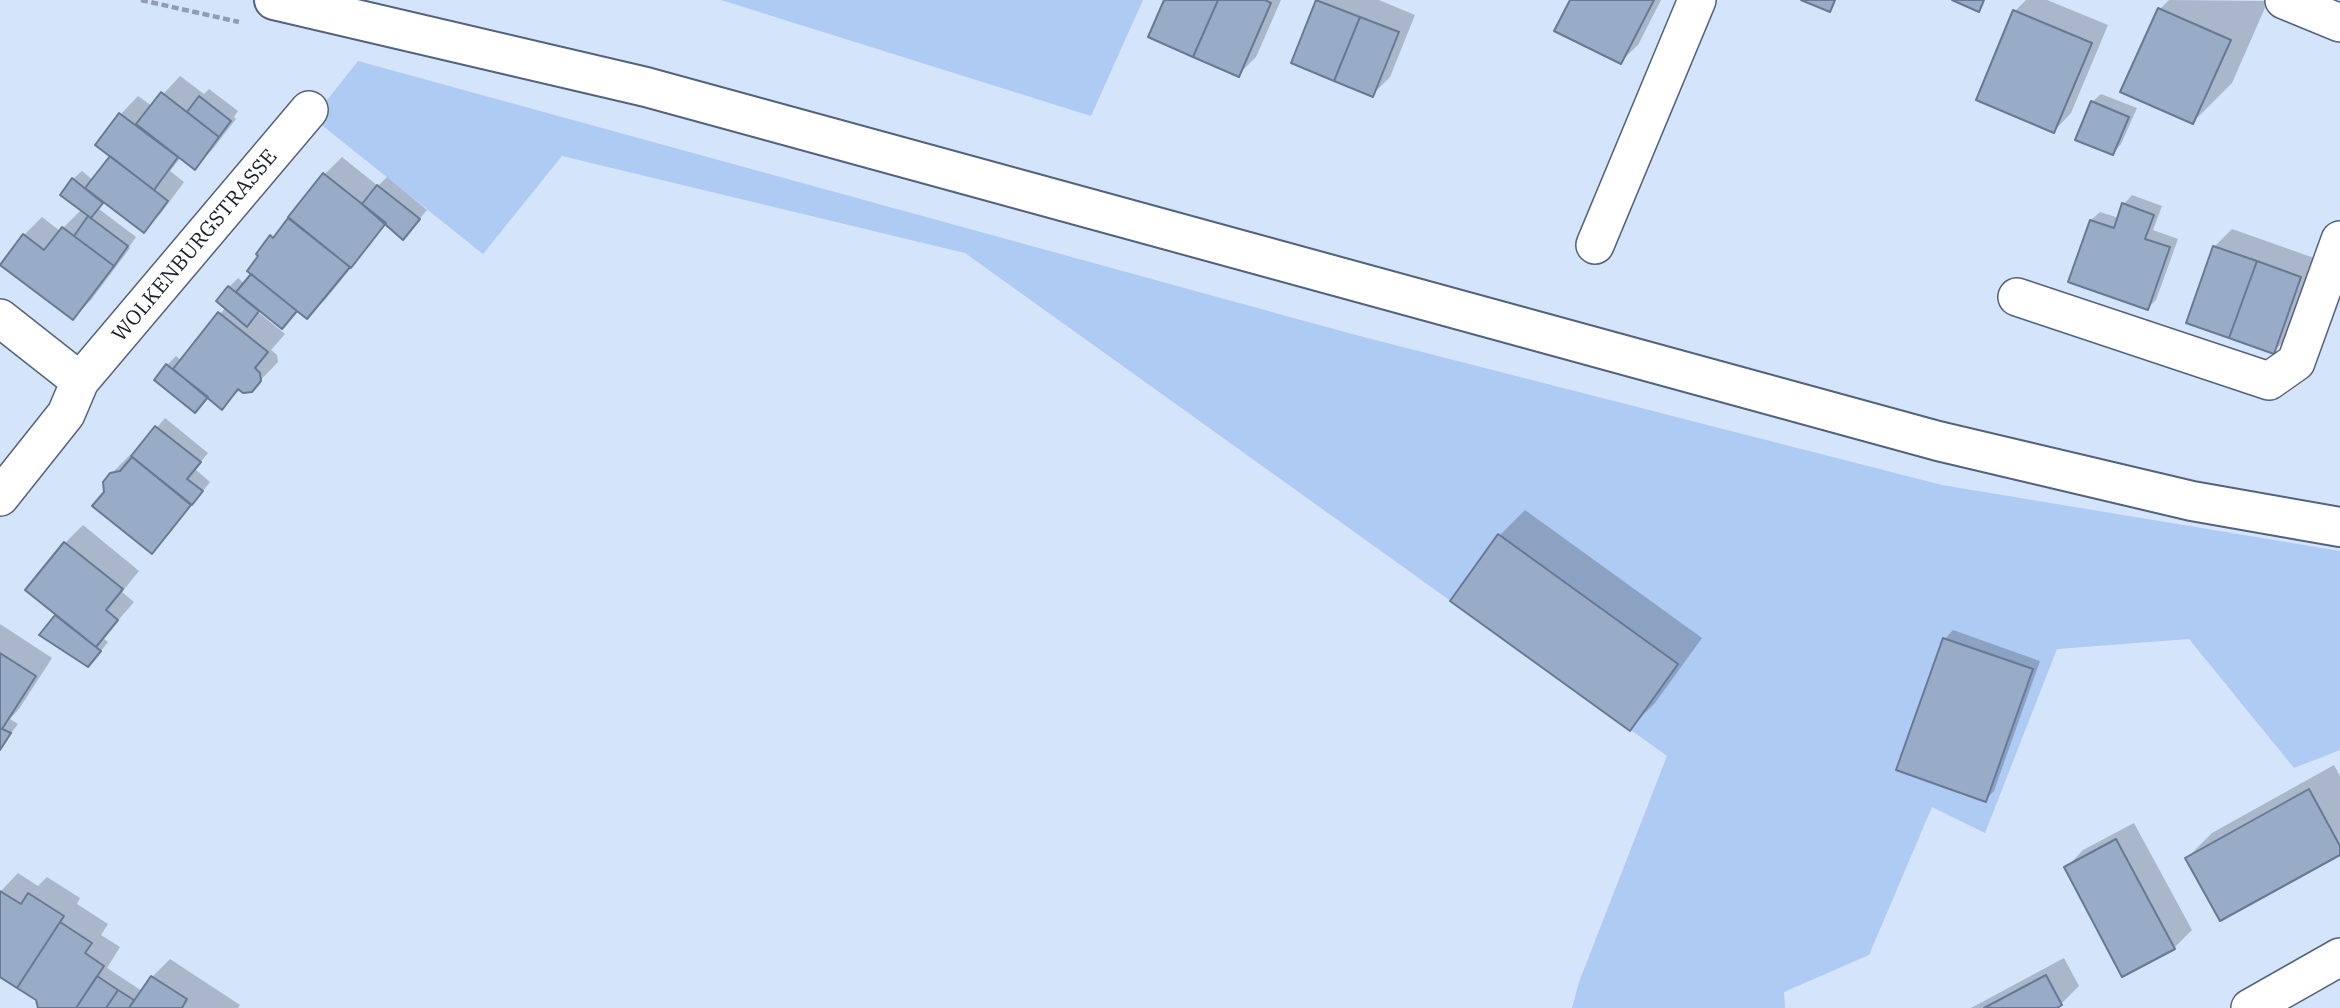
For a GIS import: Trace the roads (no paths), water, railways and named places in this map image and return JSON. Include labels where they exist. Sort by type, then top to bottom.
[{"type":"main road","points":[[274,0],[646,87],[1938,441],[2192,501],[2340,527]]},
{"type":"street","points":[[1595,246],[1697,0]]},
{"type":"street","points":[[2284,0],[2340,23]]},
{"type":"street","name":"WOLKENBURGSTRASSE","points":[[0,497],[66,414],[80,381],[309,110]]},
{"type":"street","points":[[2017,297],[2269,381],[2297,362],[2340,240]]},
{"type":"street","points":[[0,318],[80,381]]},
{"type":"street","points":[[2249,1008],[2340,957]]}]
